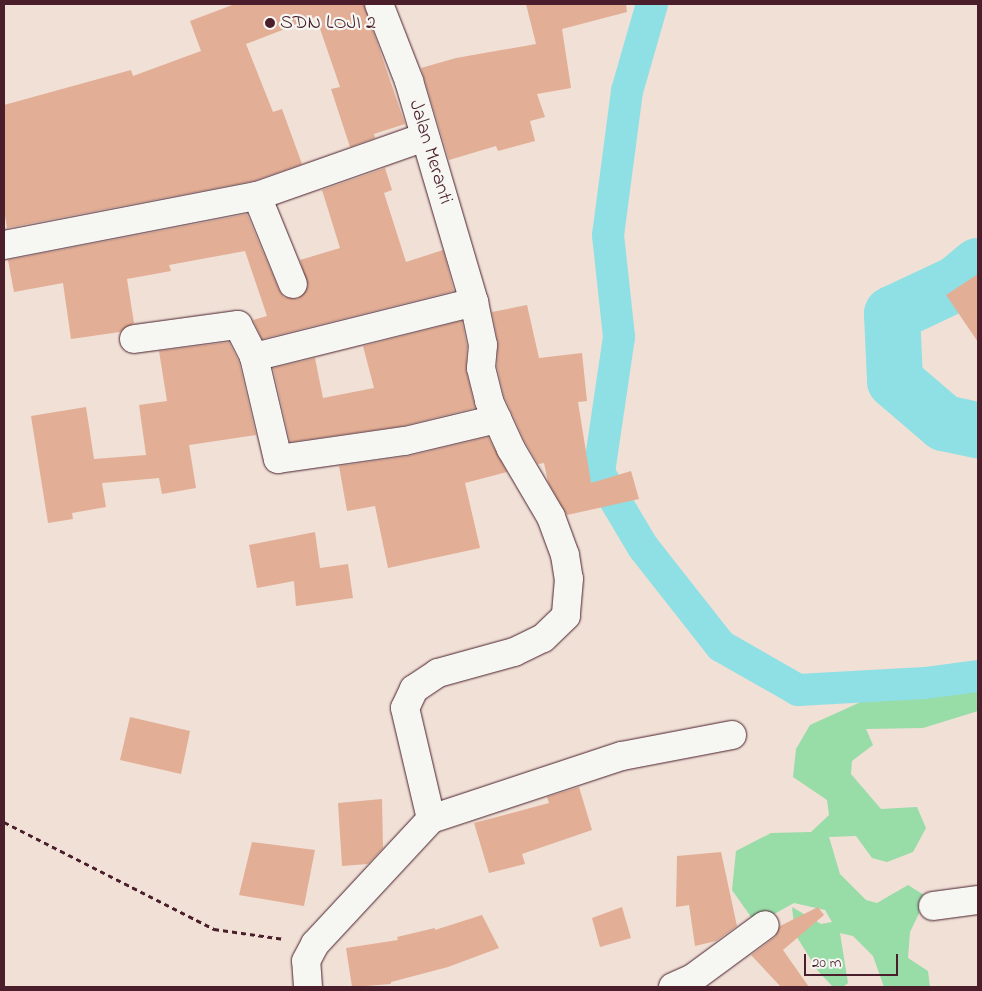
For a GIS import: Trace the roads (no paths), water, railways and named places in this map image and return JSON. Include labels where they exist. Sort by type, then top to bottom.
[{"type":"street","name":"Jalan Meranti","points":[[379,4],[409,81],[474,302],[483,345],[481,368],[489,401],[566,555],[568,602],[566,616],[543,638],[514,652],[438,673],[414,689],[405,708],[431,819]]},
{"type":"street","points":[[4,245],[257,196],[425,137]]},
{"type":"street","points":[[257,196],[293,284]]},
{"type":"street","points":[[254,357],[474,302]]},
{"type":"street","points":[[134,339],[238,325],[254,357],[278,459],[405,441],[497,419]]},
{"type":"street","points":[[308,987],[306,961],[315,944],[431,819],[622,756],[732,735]]},
{"type":"street","points":[[933,906],[978,900]]},
{"type":"street","points":[[673,987],[692,978],[765,925]]},
{"type":"waterway","points":[[652,4],[627,91],[608,235],[619,337],[599,473],[643,547],[721,646],[798,690],[925,683],[978,676]]},
{"type":"waterway","points":[[978,266],[958,283],[892,314],[895,381],[944,423],[978,430]]},
{"type":"place","name":"SDN LOJI 2","points":[[270,23]]}]
